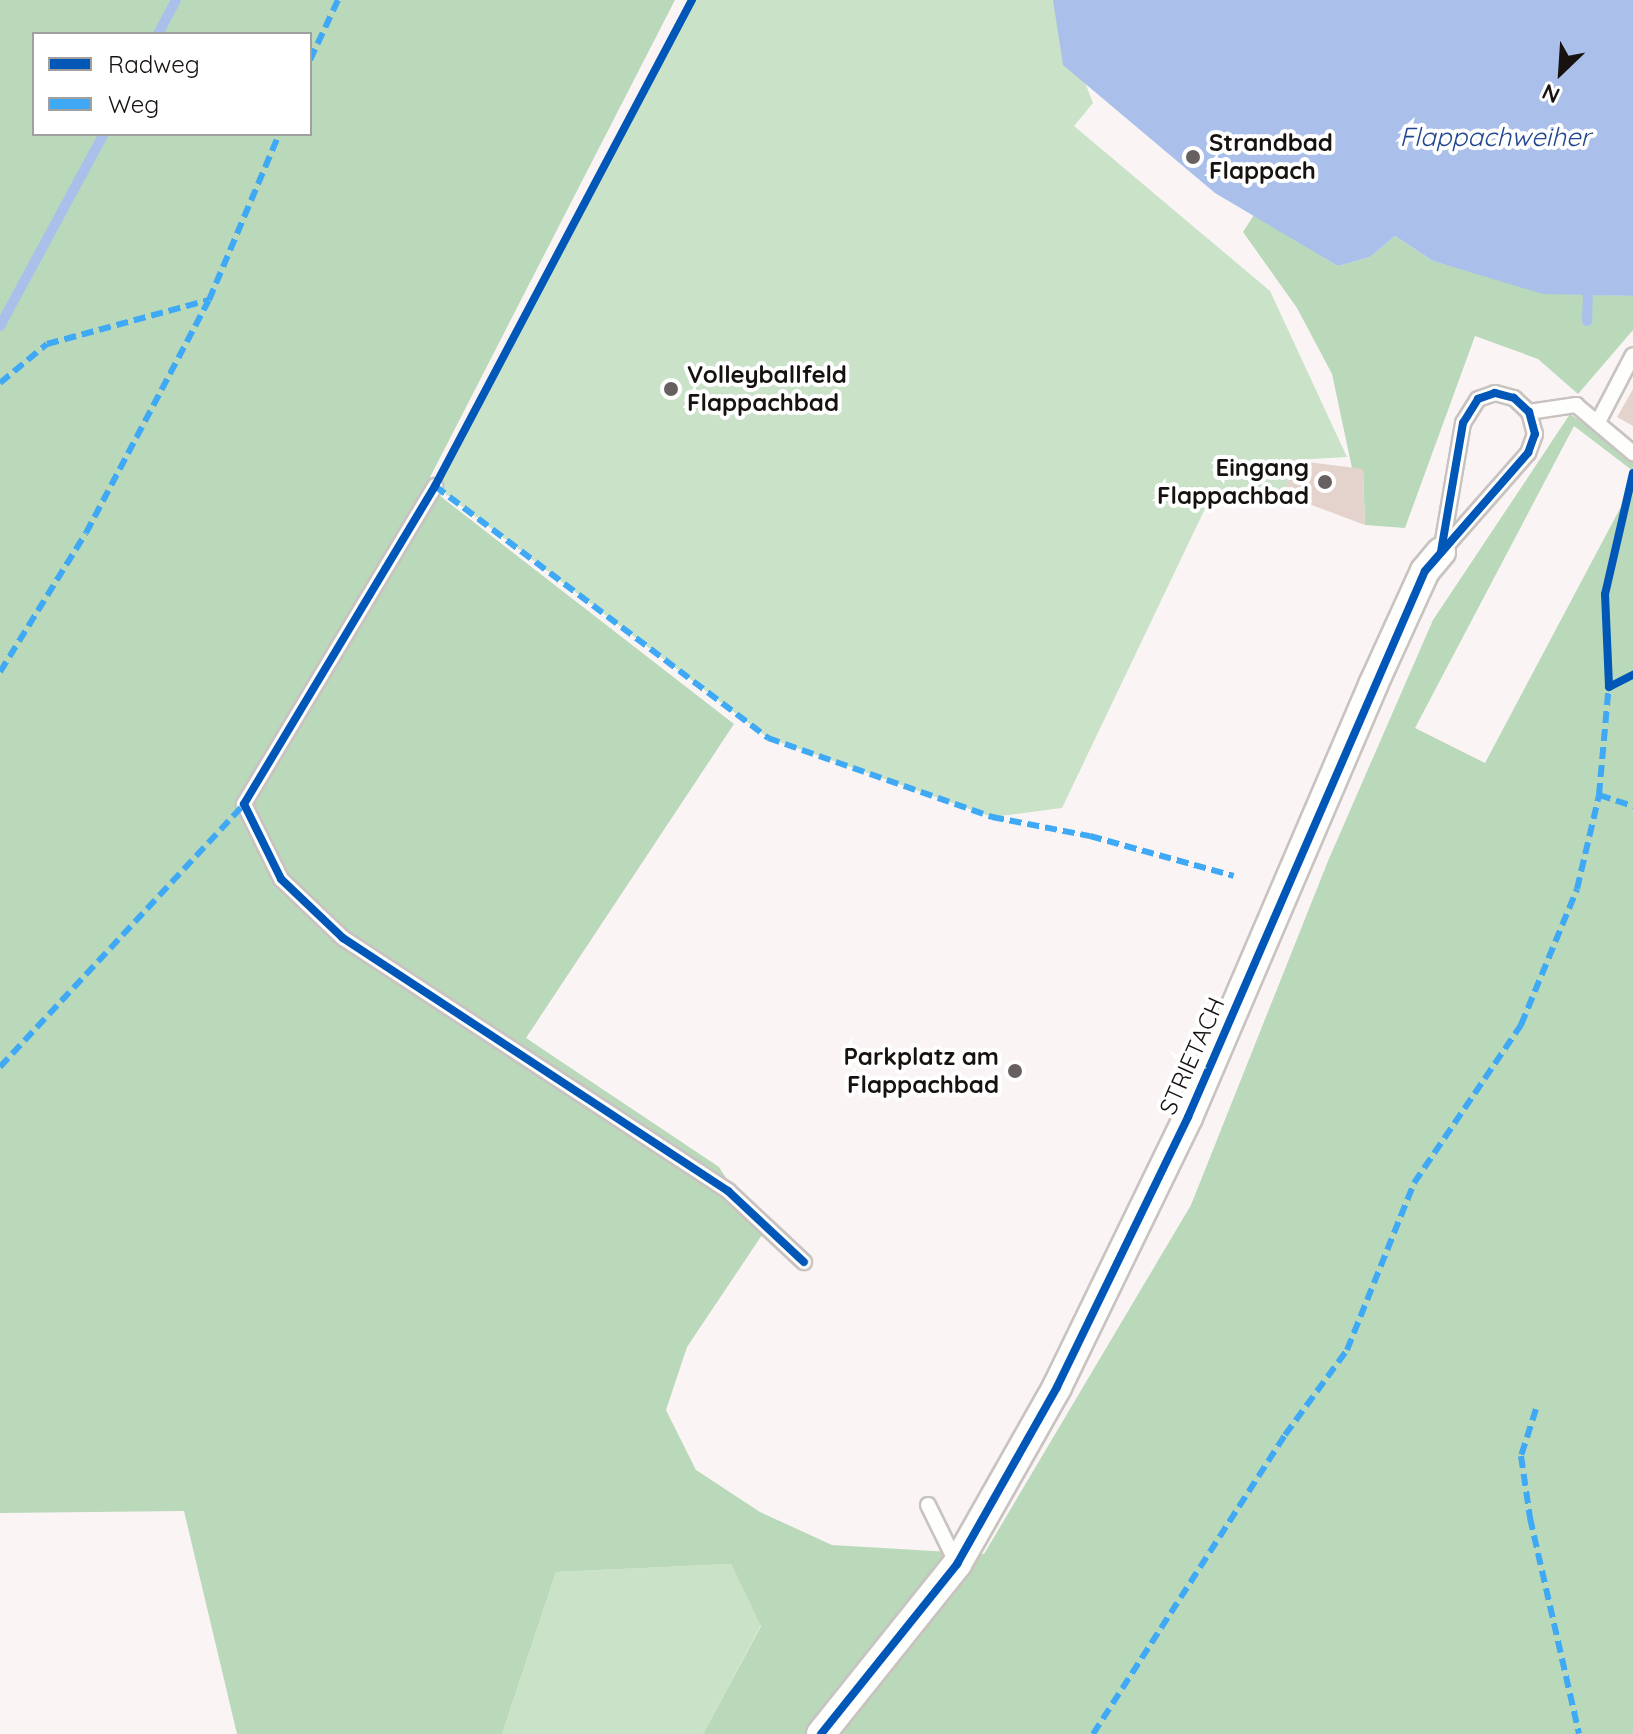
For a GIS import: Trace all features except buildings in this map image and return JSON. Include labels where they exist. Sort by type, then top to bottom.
[{"type":"street","name":"STRIETACH","points":[[821,1734],[957,1564],[1057,1387],[1188,1117],[1425,571],[1441,552]]},
{"type":"lane","points":[[1599,420],[1633,355]]},
{"type":"lane","name":"STRIETACH","points":[[1495,393],[1514,398],[1529,412],[1535,434],[1528,453],[1441,552],[1463,423],[1478,399],[1495,393]]},
{"type":"lane","points":[[1529,412],[1576,405],[1599,420],[1633,453]]},
{"type":"lane","points":[[435,486],[244,804],[281,879],[343,938],[728,1191],[804,1262]]},
{"type":"lane","points":[[928,1505],[957,1564]]},
{"type":"green space","points":[[0,0],[675,0],[426,485],[734,724],[526,1038],[719,1167],[762,1235],[687,1347],[666,1410],[696,1470],[760,1512],[832,1545],[984,1554],[1191,1205],[1328,861],[1433,620],[1570,414],[1633,458],[1633,471],[1574,426],[1415,728],[1485,763],[1633,484],[1633,1734],[703,1734],[761,1626],[731,1564],[556,1572],[502,1734],[237,1734],[184,1511],[0,1513]]},
{"type":"green space","points":[[692,0],[1053,0],[1093,103],[1074,126],[1270,291],[1347,457],[1292,460],[1285,495],[1213,492],[1062,808],[992,817],[768,738],[435,486]]},
{"type":"green space","points":[[1254,215],[1338,266],[1370,257],[1395,236],[1433,261],[1543,293],[1633,296],[1633,330],[1578,394],[1538,359],[1475,336],[1405,528],[1365,525],[1363,470],[1352,468],[1332,374],[1297,308],[1243,232]]},
{"type":"green space","points":[[731,1564],[761,1625],[703,1734],[502,1734],[556,1572]]},
{"type":"water","name":"Flappachweiher","points":[[1053,0],[1633,0],[1633,296],[1543,294],[1433,261],[1395,236],[1370,257],[1338,266],[1215,193],[1063,65]]},
{"type":"waterway","points":[[159,32],[176,0]]},
{"type":"waterway","points":[[0,326],[103,136]]},
{"type":"waterway","points":[[1587,321],[1588,296]]},
{"type":"marked path","points":[[312,56],[338,0]]},
{"type":"marked path","points":[[0,672],[86,533],[209,300],[278,136]]},
{"type":"marked path","points":[[0,383],[47,344],[209,300]]},
{"type":"marked path","points":[[439,479],[435,486],[768,738],[992,817],[1090,836],[1234,876]]},
{"type":"marked path","points":[[1093,1734],[1285,1435],[1347,1350],[1414,1183],[1521,1025],[1577,889],[1599,795],[1609,682]]},
{"type":"marked path","points":[[1599,795],[1633,806]]},
{"type":"marked path","points":[[0,1067],[244,804]]},
{"type":"marked path","points":[[1536,1409],[1521,1456],[1530,1518],[1579,1734]]},
{"type":"cycle path","points":[[692,0],[435,486],[244,804],[281,879],[343,938],[728,1191],[804,1262]]},
{"type":"cycle path","points":[[821,1734],[957,1564],[1057,1387],[1188,1117],[1425,571],[1528,453],[1535,434],[1529,412],[1514,398],[1495,393],[1478,399],[1463,423],[1441,552]]},
{"type":"cycle path","points":[[1633,473],[1605,594],[1609,687],[1633,675]]},
{"type":"place","name":"Strandbad Flappach","points":[[1193,157]]},
{"type":"place","name":"Volleyballfeld Flappachbad","points":[[671,389]]},
{"type":"place","name":"Eingang Flappachbad","points":[[1325,482]]},
{"type":"place","name":"Parkplatz am Flappachbad","points":[[1015,1071]]}]
